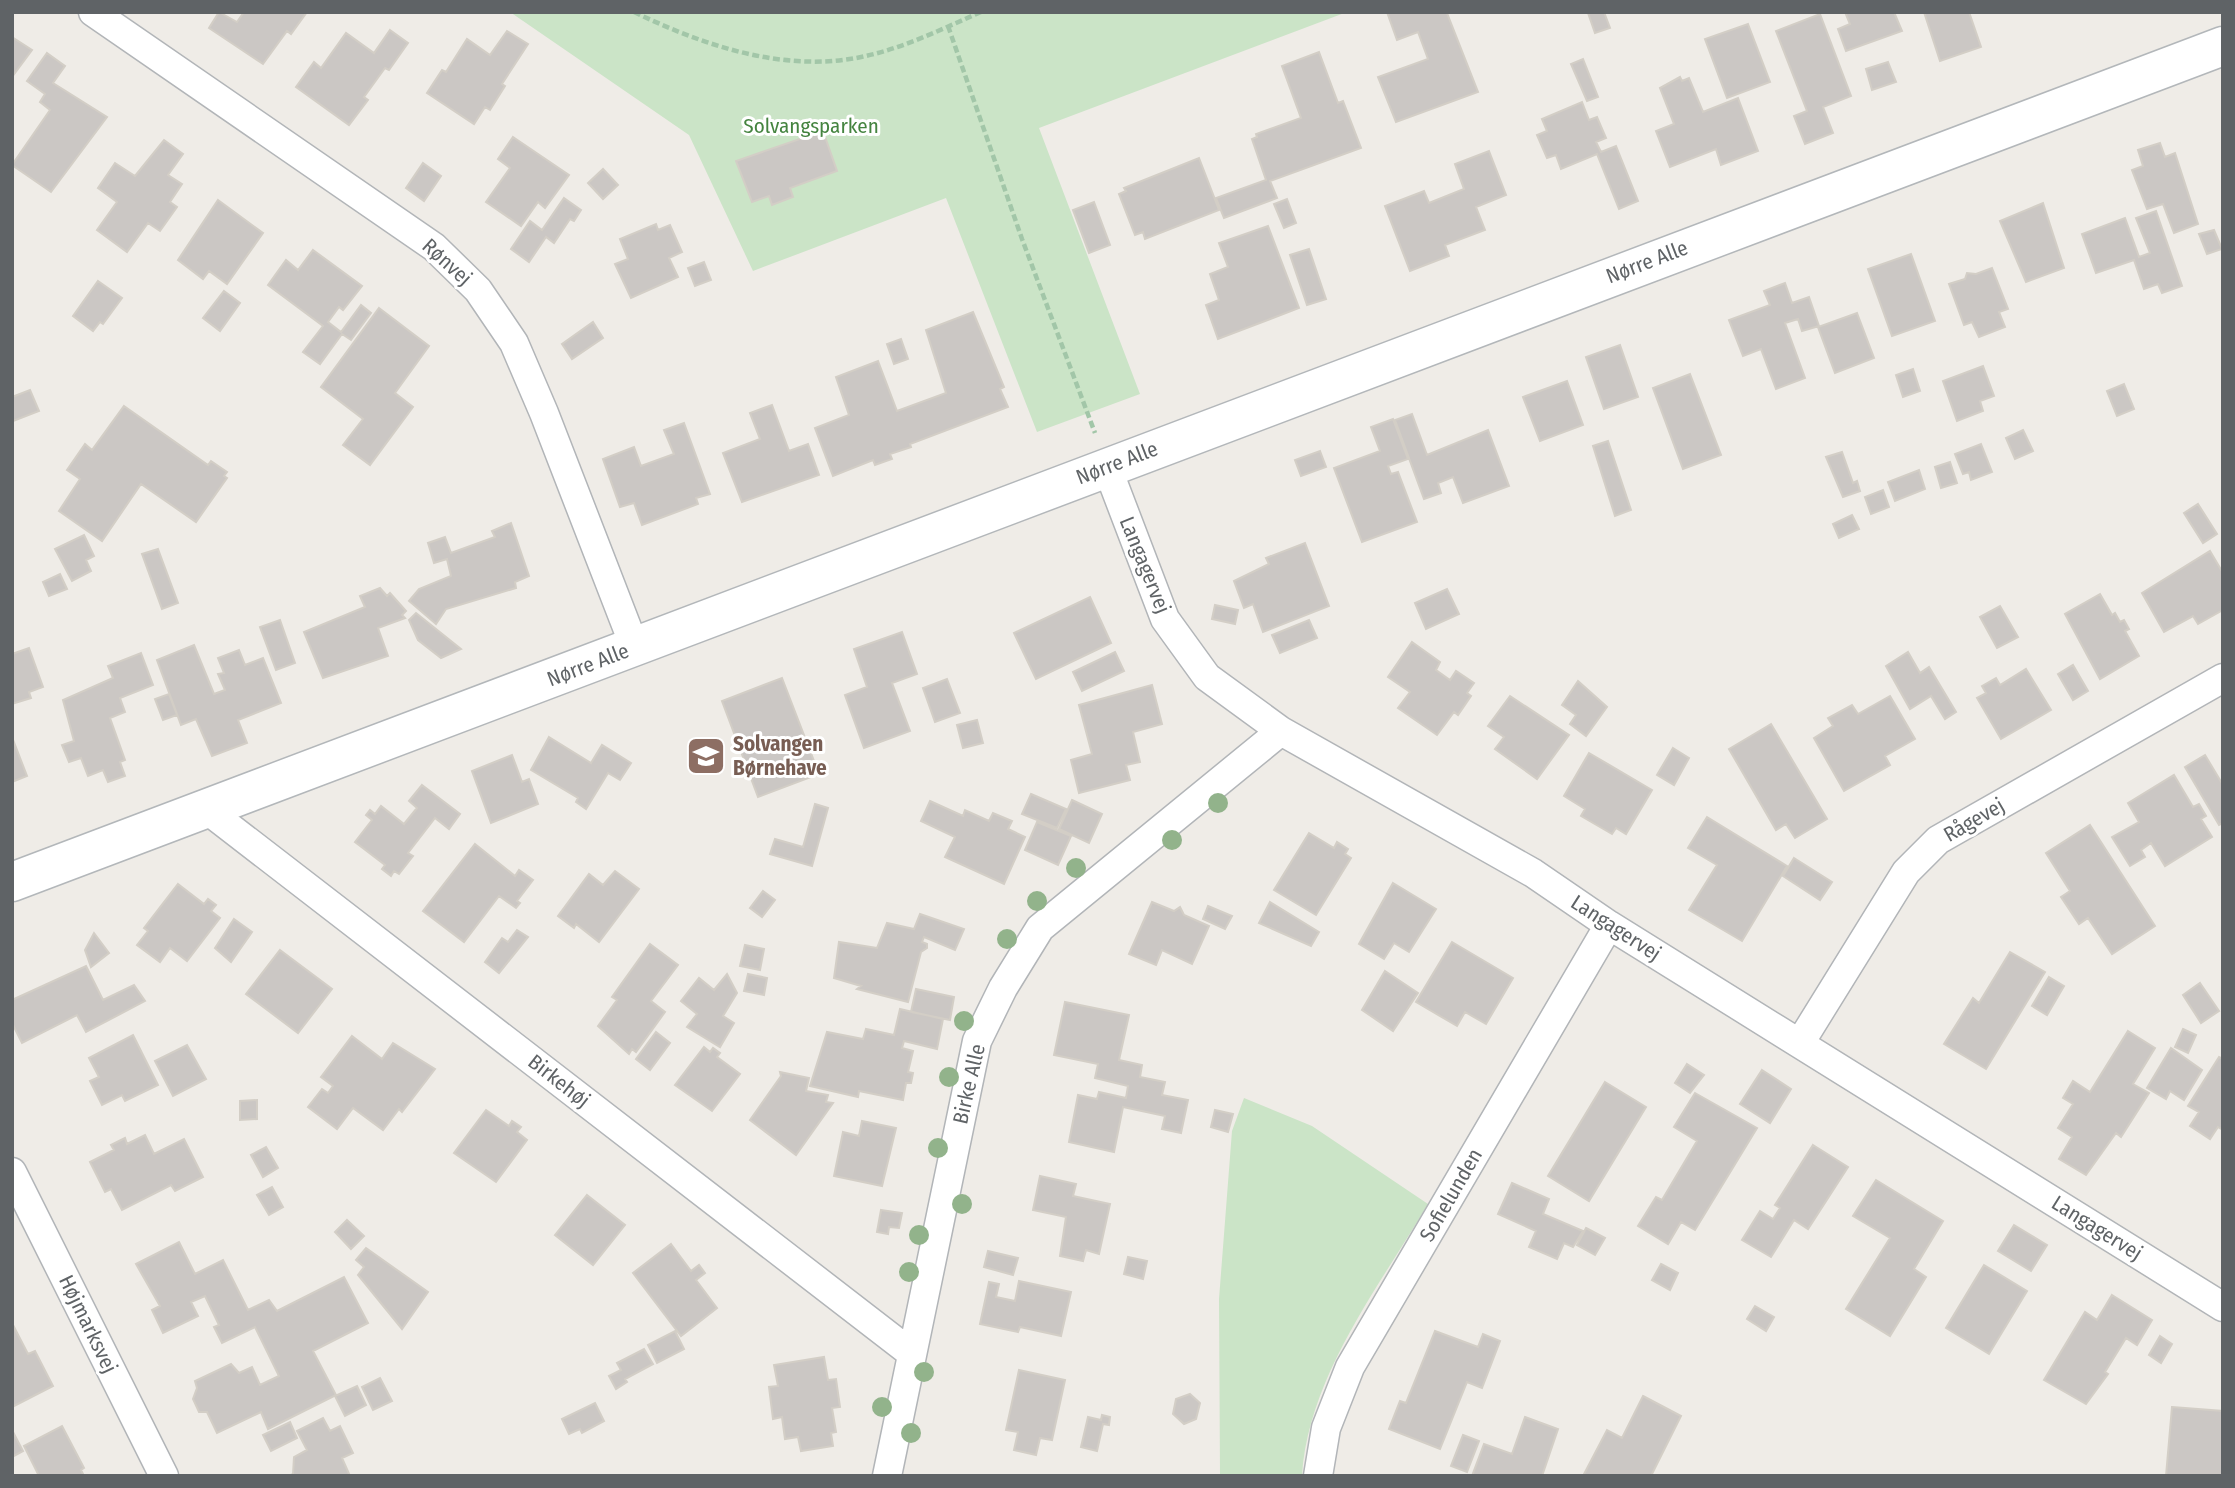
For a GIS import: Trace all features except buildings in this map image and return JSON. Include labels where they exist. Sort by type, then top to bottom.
[{"type":"street","name":"Rønvej","points":[[93,12],[435,247],[478,290],[514,344],[544,413],[635,648]]},
{"type":"street","name":"Nørre Alle","points":[[12,882],[2223,46]]},
{"type":"street","name":"Langagervej","points":[[1107,467],[1165,619],[1208,677],[1281,732],[1533,873],[1609,925],[2223,1307]]},
{"type":"street","name":"Rågevej","points":[[1800,1043],[1906,872],[1938,840],[2223,678]]},
{"type":"street","name":"Birke Alle","points":[[887,1476],[977,1041],[1003,988],[1040,928],[1281,732]]},
{"type":"street","name":"Birkehøj","points":[[206,809],[911,1353]]},
{"type":"street","name":"Sofielunden","points":[[1318,1476],[1326,1428],[1350,1367],[1609,925]]},
{"type":"street","name":"Højmarksvej","points":[[12,1172],[164,1476]]},
{"type":"path","points":[[634,12],[697,41],[747,54],[782,59],[866,56],[981,12]]},
{"type":"path","points":[[948,26],[1022,239],[1107,467]]},
{"type":"green space","name":"Solvangsparken","points":[[510,12],[1347,12],[1039,128],[1140,394],[1037,432],[946,198],[753,271],[689,135]]},
{"type":"green space","points":[[1244,1098],[1312,1126],[1428,1204],[1368,1300],[1332,1368],[1317,1403],[1307,1439],[1302,1476],[1220,1476],[1219,1299],[1232,1131]]},
{"type":"place","name":"Solvangen Børnehave","points":[[706,756]]}]
